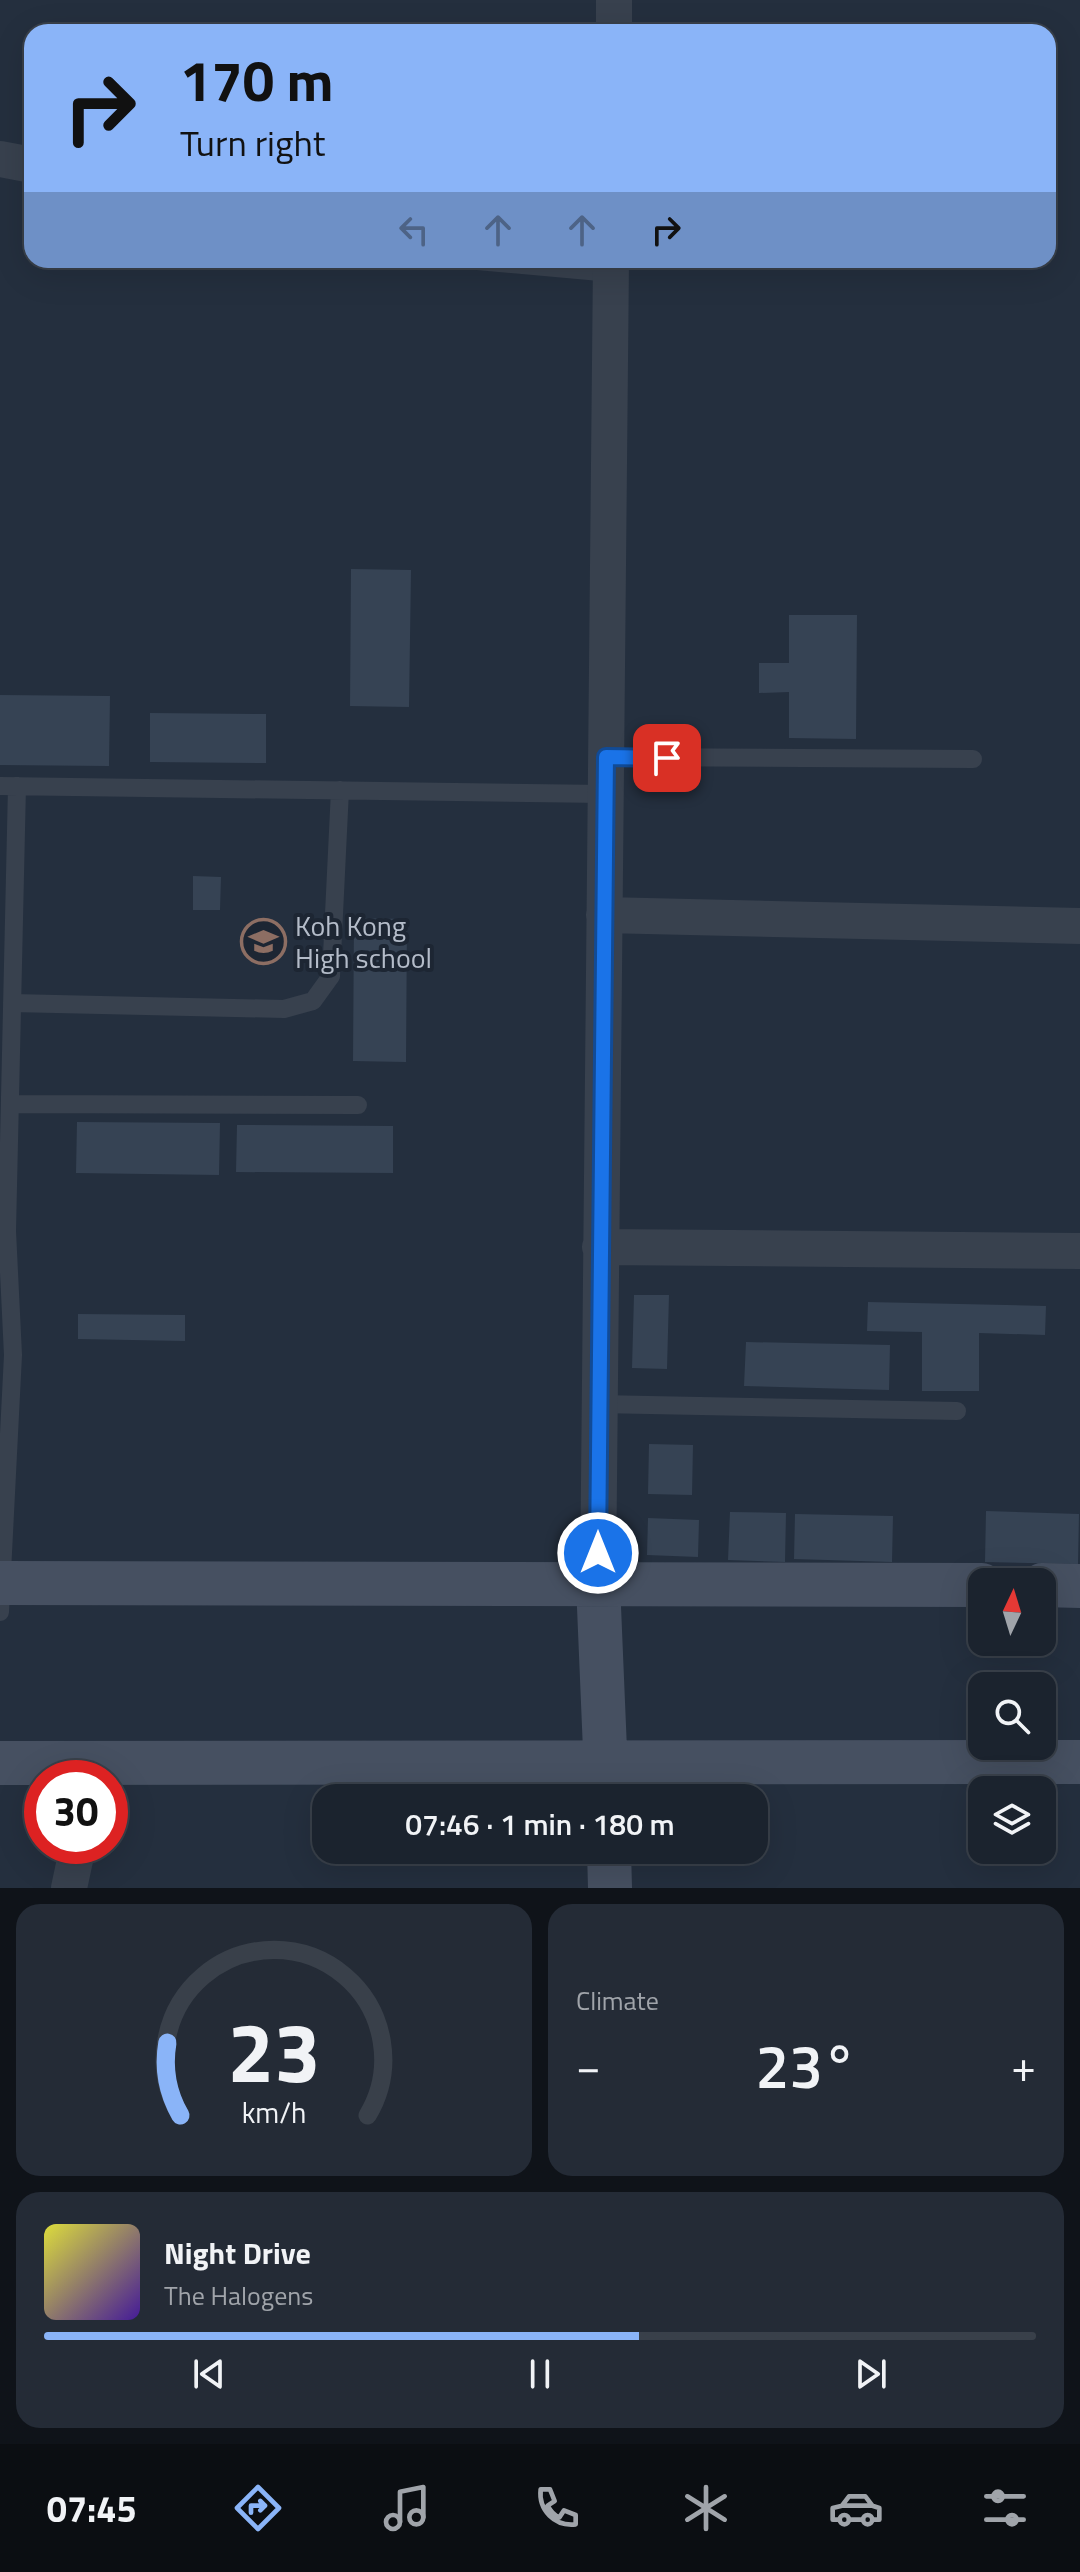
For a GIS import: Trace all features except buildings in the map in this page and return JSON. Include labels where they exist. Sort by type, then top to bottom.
[{"type":"street","points":[[614,0],[614,24]]},
{"type":"street","points":[[0,159],[24,164]]},
{"type":"street","points":[[606,1780],[598,1583],[598,1404],[611,268]]},
{"type":"street","points":[[604,915],[1080,926]]},
{"type":"street","points":[[600,1247],[1080,1251]]},
{"type":"street","points":[[0,1583],[968,1585]]},
{"type":"street","points":[[1056,1585],[1080,1586]]},
{"type":"street","points":[[128,1772],[606,1780],[1080,1762]]},
{"type":"street","points":[[0,1763],[24,1765]]},
{"type":"street","points":[[69,1888],[74,1864]]},
{"type":"street","points":[[609,1864],[610,1888]]},
{"type":"lane","points":[[606,757],[973,759]]},
{"type":"lane","points":[[0,1612],[6,1356],[4,1231],[12,1003],[9,786],[605,794]]},
{"type":"lane","points":[[12,1003],[284,1009],[313,1001],[331,976],[340,790]]},
{"type":"lane","points":[[10,1104],[358,1105]]},
{"type":"lane","points":[[598,1404],[957,1411]]},
{"type":"place","name":"Koh Kong High school","points":[[264,941]]},
{"type":"route","points":[[598,1553],[606,757],[667,758]]}]
